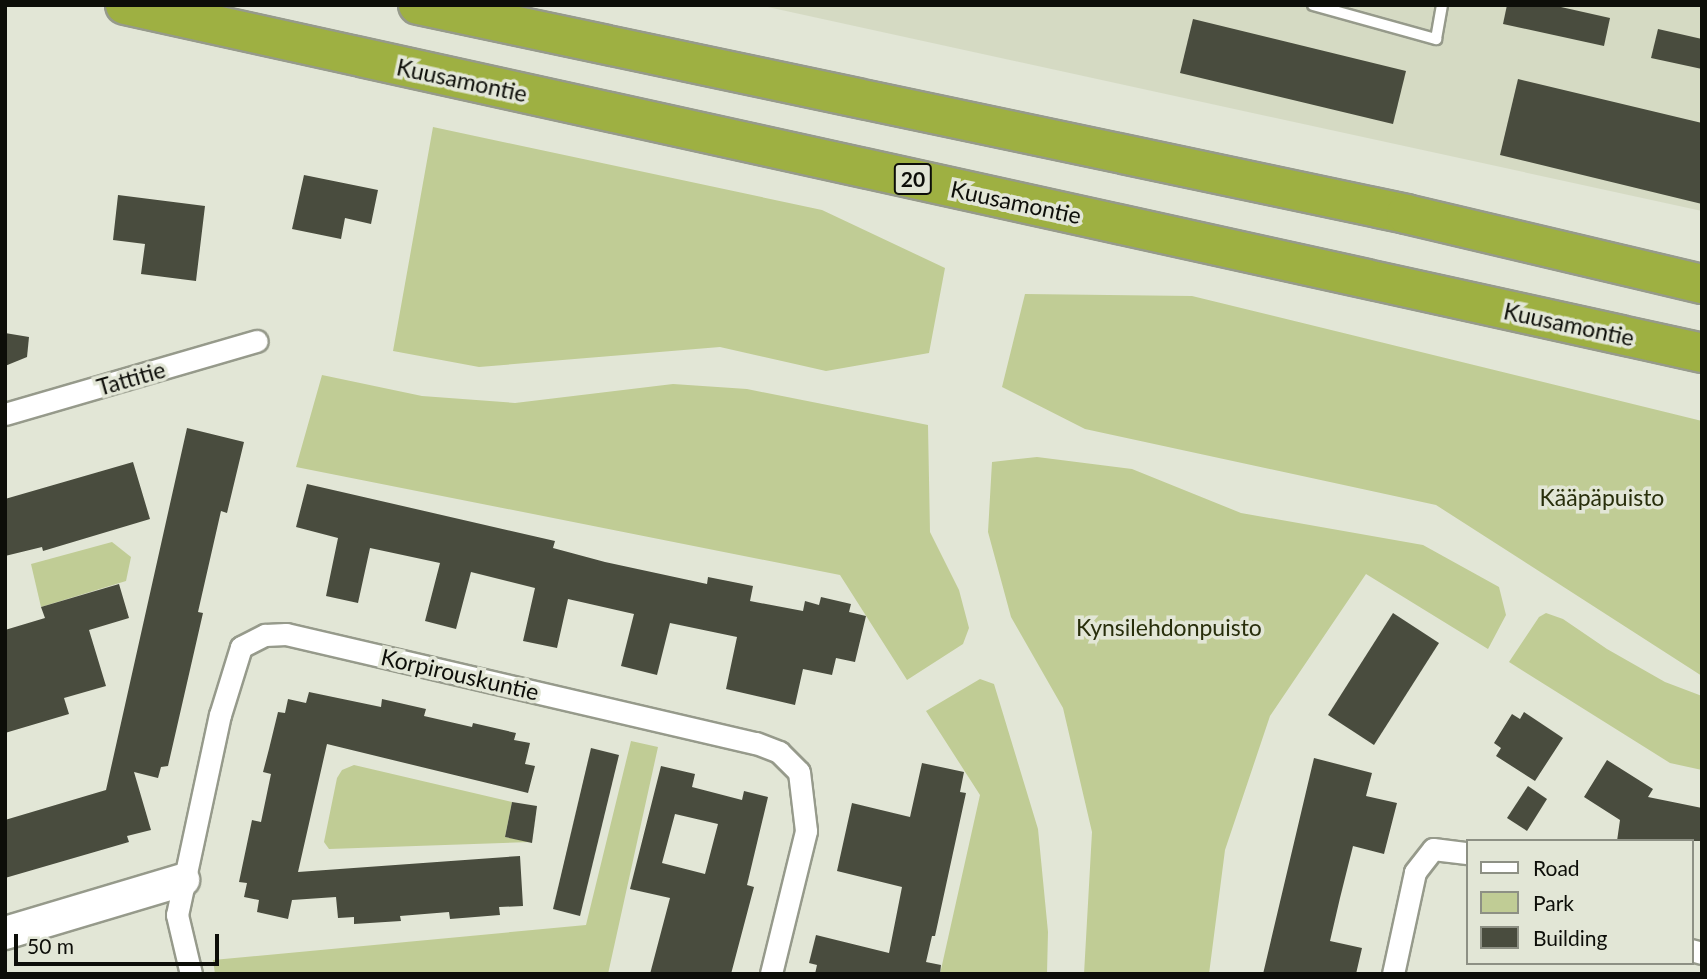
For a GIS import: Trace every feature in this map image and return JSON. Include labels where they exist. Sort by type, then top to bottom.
[{"type":"highway","name":"Kuusamontie","points":[[125,5],[1702,353]]},
{"type":"highway","points":[[418,5],[1393,211],[1702,284]]},
{"type":"street","name":"Tattitie","points":[[5,414],[257,341]]},
{"type":"street","name":"Korpirouskuntie","points":[[191,974],[177,915],[220,715],[241,647],[265,635],[286,634],[756,743],[779,752],[799,772],[806,831],[771,974]]},
{"type":"street","points":[[1393,974],[1415,872],[1433,849],[1466,853]]},
{"type":"street","points":[[5,933],[183,880]]},
{"type":"lane","points":[[1313,5],[1436,39],[1442,5]]},
{"type":"shaded area","points":[[758,5],[1702,5],[1702,211]]},
{"type":"green space","points":[[433,127],[822,210],[945,268],[929,353],[826,371],[720,347],[479,367],[393,351]]},
{"type":"green space","name":"Kääpäpuisto","points":[[1025,294],[1192,296],[1702,421],[1702,676],[1436,505],[1085,429],[1002,387]]},
{"type":"green space","points":[[322,375],[422,396],[515,403],[673,384],[747,389],[928,425],[930,532],[959,590],[969,628],[963,644],[907,680],[840,575],[296,467]]},
{"type":"green space","name":"Kynsilehdonpuisto","points":[[1037,457],[1132,469],[1241,513],[1423,545],[1499,587],[1506,615],[1488,649],[1366,574],[1270,716],[1225,850],[1209,974],[1084,974],[1092,832],[1063,708],[1011,617],[988,532],[992,462]]},
{"type":"green space","points":[[112,542],[131,557],[126,581],[41,607],[31,564]]},
{"type":"green space","points":[[1546,613],[1563,619],[1607,649],[1665,682],[1702,696],[1702,770],[1670,763],[1509,662],[1539,617]]},
{"type":"green space","points":[[980,679],[994,684],[1038,829],[1048,932],[1047,974],[940,974],[980,795],[926,711]]},
{"type":"green space","points":[[631,741],[658,747],[608,974],[215,974],[213,960],[586,925]]},
{"type":"green space","points":[[354,765],[512,802],[505,837],[531,842],[329,849],[324,842],[337,778],[342,770]]},
{"type":"building","points":[[1507,5],[1552,5],[1610,18],[1604,46],[1503,24]]},
{"type":"building","points":[[1193,19],[1406,71],[1393,124],[1180,73]]},
{"type":"building","points":[[1658,29],[1702,39],[1702,69],[1651,58]]},
{"type":"building","points":[[1518,79],[1702,123],[1702,204],[1500,155]]},
{"type":"building","points":[[304,175],[378,190],[371,224],[345,218],[341,239],[292,229]]},
{"type":"building","points":[[118,195],[205,206],[196,281],[141,274],[145,244],[113,240]]},
{"type":"building","points":[[5,333],[29,337],[27,357],[5,366]]},
{"type":"building","points":[[187,428],[244,442],[227,513],[221,511],[198,612],[203,613],[168,766],[161,767],[158,778],[134,772],[151,830],[127,836],[129,842],[5,878],[5,820],[106,790]]},
{"type":"building","points":[[133,462],[150,519],[43,551],[42,547],[5,556],[5,499]]},
{"type":"building","points":[[307,484],[555,541],[553,548],[605,562],[707,584],[708,577],[753,586],[750,601],[803,611],[805,601],[819,605],[821,597],[851,604],[849,612],[866,616],[855,662],[836,658],[832,675],[803,669],[795,705],[726,689],[737,637],[670,623],[657,675],[621,666],[634,614],[568,599],[557,648],[523,641],[535,588],[471,572],[456,629],[425,621],[440,563],[370,548],[358,603],[326,596],[338,538],[296,527]]},
{"type":"building","points":[[119,584],[129,618],[89,630],[106,686],[64,698],[69,714],[5,733],[5,630],[45,618],[41,607]]},
{"type":"building","points":[[1393,613],[1439,643],[1374,745],[1328,715]]},
{"type":"building","points":[[309,692],[381,707],[382,699],[426,709],[424,716],[516,733],[514,740],[530,743],[525,764],[535,766],[528,793],[327,744],[298,872],[520,856],[523,906],[499,907],[500,915],[450,919],[449,912],[400,916],[401,921],[354,924],[354,917],[338,918],[336,897],[292,900],[288,919],[257,912],[259,900],[244,897],[247,883],[239,882],[252,820],[261,822],[271,774],[263,772],[278,712],[285,713],[288,699],[306,703]]},
{"type":"building","points":[[1524,712],[1563,738],[1535,781],[1496,756],[1501,748],[1494,743],[1512,714],[1520,719]]},
{"type":"building","points":[[591,748],[619,755],[580,916],[553,909]]},
{"type":"building","points":[[1314,758],[1372,773],[1366,796],[1397,803],[1384,854],[1353,846],[1340,898],[1330,941],[1362,948],[1356,974],[1263,974]]},
{"type":"building","points":[[1607,760],[1653,789],[1648,797],[1702,808],[1702,841],[1617,839],[1620,820],[1584,797]]},
{"type":"building","points":[[922,763],[964,772],[960,792],[966,793],[935,936],[932,936],[926,962],[941,965],[940,974],[815,974],[817,965],[809,963],[816,935],[889,953],[902,887],[837,871],[852,803],[910,817]]},
{"type":"building","points":[[661,766],[695,774],[692,787],[742,800],[744,791],[768,797],[747,885],[754,887],[731,974],[650,974],[670,898],[630,889]],"holes":[[[675,814],[718,824],[705,874],[662,863]]]},
{"type":"building","points":[[1528,786],[1547,799],[1527,831],[1507,818]]},
{"type":"building","points":[[512,802],[537,806],[532,843],[505,837]]}]
